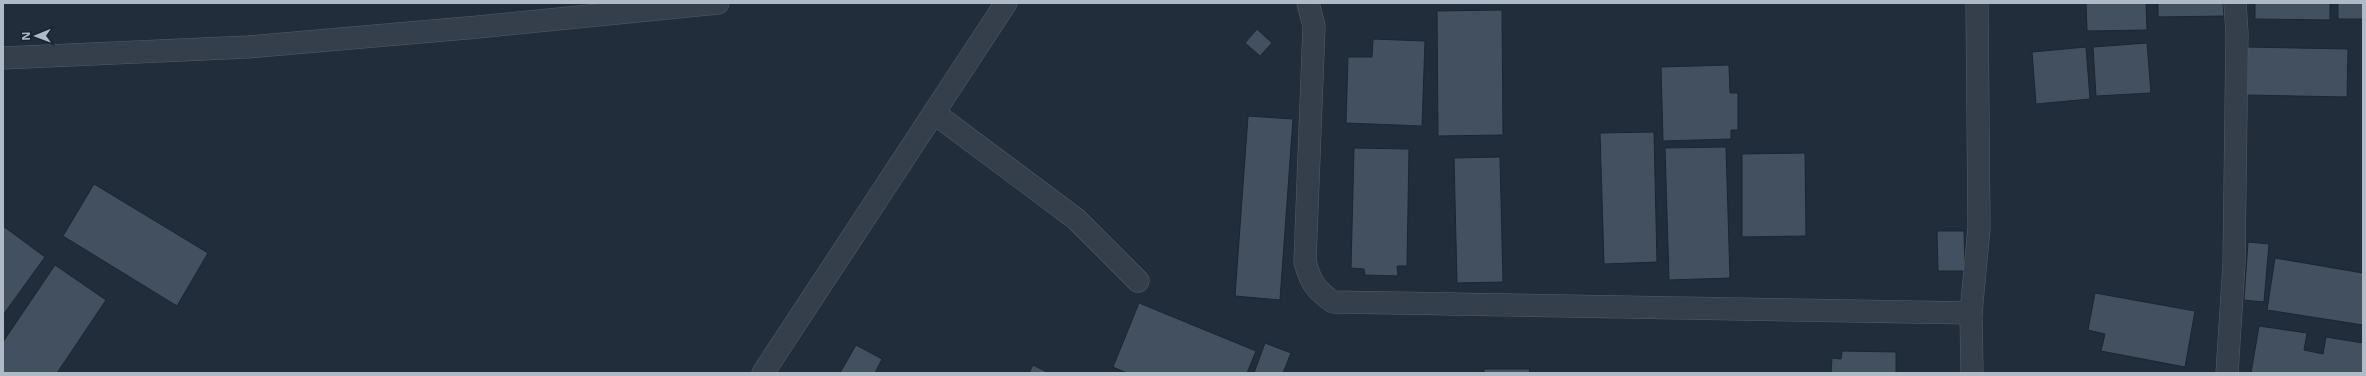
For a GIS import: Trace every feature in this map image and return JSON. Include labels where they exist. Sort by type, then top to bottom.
[{"type":"street","points":[[3,58],[248,47],[478,27],[718,3]]},
{"type":"street","points":[[763,373],[1006,3]]},
{"type":"street","points":[[1308,3],[1314,26],[1305,262],[1310,280],[1318,292],[1333,302],[1972,313]]},
{"type":"street","points":[[1972,373],[1972,313],[1979,228],[1977,3]]},
{"type":"street","points":[[2227,373],[2234,264],[2237,41],[2235,3]]},
{"type":"street","points":[[934,113],[1076,219],[1138,281]]},
{"type":"building","points":[[2086,3],[2146,3],[2147,30],[2087,31]]},
{"type":"building","points":[[2158,3],[2223,3],[2224,16],[2158,17]]},
{"type":"building","points":[[2255,3],[2330,3],[2330,20],[2255,19]]},
{"type":"building","points":[[2338,3],[2363,3],[2363,19],[2338,19]]},
{"type":"building","points":[[1502,10],[1503,135],[1438,136],[1437,11]]},
{"type":"building","points":[[1257,29],[1272,43],[1260,56],[1245,43]]},
{"type":"building","points":[[1373,39],[1425,41],[1422,126],[1346,123],[1348,57],[1372,57]]},
{"type":"building","points":[[2147,43],[2151,93],[2096,96],[2093,47]]},
{"type":"building","points":[[2086,47],[2090,99],[2036,104],[2032,52]]},
{"type":"building","points":[[2247,47],[2348,49],[2347,97],[2246,95]]},
{"type":"building","points":[[1729,65],[1730,93],[1738,93],[1738,130],[1731,130],[1731,139],[1663,141],[1661,67]]},
{"type":"building","points":[[1248,116],[1293,119],[1280,300],[1235,296]]},
{"type":"building","points":[[1654,132],[1657,262],[1604,264],[1600,133]]},
{"type":"building","points":[[1726,147],[1730,278],[1669,280],[1665,148]]},
{"type":"building","points":[[1354,148],[1409,149],[1407,266],[1397,266],[1398,276],[1365,275],[1364,269],[1351,268]]},
{"type":"building","points":[[1805,153],[1806,236],[1742,237],[1742,154]]},
{"type":"building","points":[[1500,157],[1503,282],[1457,283],[1454,158]]},
{"type":"building","points":[[94,184],[208,253],[177,306],[63,236]]},
{"type":"building","points":[[3,226],[45,257],[3,315]]},
{"type":"building","points":[[1937,231],[1964,231],[1965,271],[1938,271]]},
{"type":"building","points":[[2248,242],[2269,244],[2264,302],[2244,300]]},
{"type":"building","points":[[2275,258],[2363,273],[2363,325],[2267,310]]},
{"type":"building","points":[[55,265],[106,300],[57,373],[3,373],[3,342]]},
{"type":"building","points":[[2095,293],[2195,311],[2185,367],[2101,351],[2105,334],[2088,330]]},
{"type":"building","points":[[1139,303],[1256,351],[1247,373],[1127,373],[1113,367]]},
{"type":"building","points":[[2259,326],[2307,333],[2304,350],[2323,354],[2326,337],[2363,343],[2363,373],[2251,373]]},
{"type":"building","points":[[1265,343],[1291,353],[1283,373],[1254,373]]},
{"type":"building","points":[[856,345],[882,359],[875,373],[840,373]]},
{"type":"building","points":[[1842,351],[1896,352],[1896,373],[1831,373],[1832,358],[1841,359]]},
{"type":"building","points":[[1033,365],[1049,373],[1029,373]]},
{"type":"building","points":[[1484,369],[1530,369],[1529,373],[1484,373]]}]
